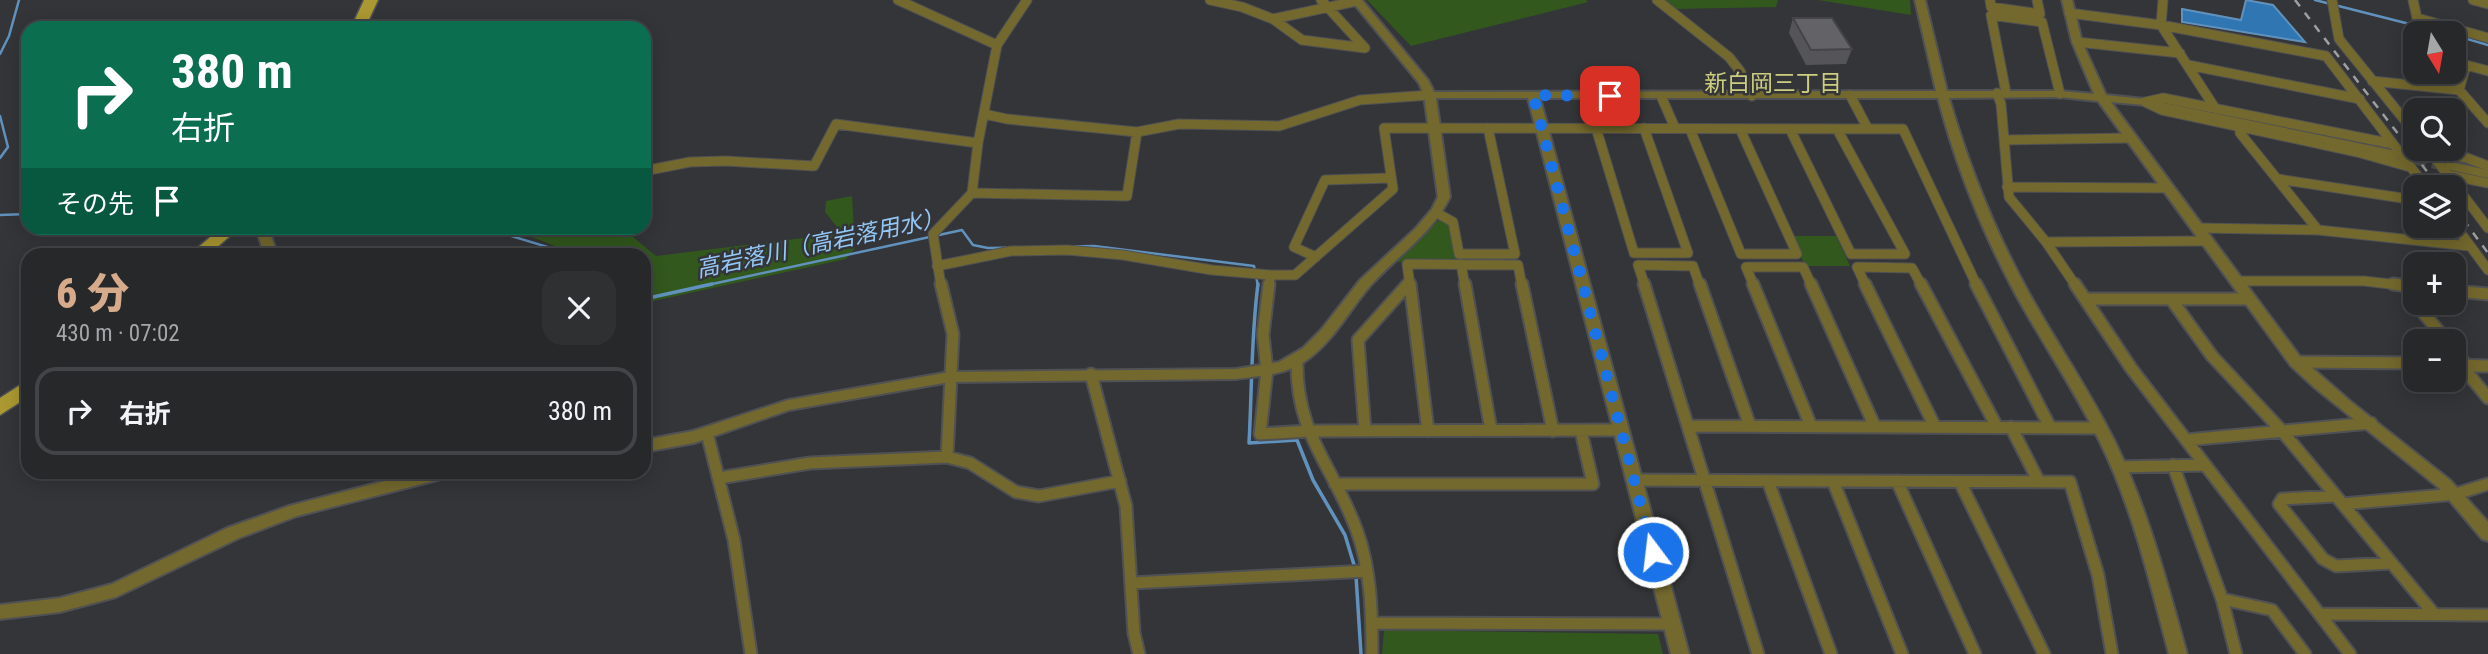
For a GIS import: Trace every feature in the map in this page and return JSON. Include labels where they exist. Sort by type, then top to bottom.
[{"type":"main road","points":[[361,21],[371,0]]},
{"type":"main road","points":[[206,248],[222,235]]},
{"type":"main road","points":[[0,408],[21,392]]},
{"type":"street","points":[[898,0],[997,45]]},
{"type":"street","points":[[947,457],[953,334],[937,266],[933,234],[972,193],[978,143],[997,45],[1027,0]]},
{"type":"street","points":[[1210,0],[1244,4],[1273,19],[1303,40],[1365,48],[1324,4]]},
{"type":"street","points":[[651,445],[707,433],[788,405],[950,377],[1236,373],[1268,370],[1297,359],[1321,339],[1366,282],[1437,213],[1444,197],[1430,95],[1424,82],[1356,0],[1324,4],[1273,19]]},
{"type":"street","points":[[1657,0],[1729,57],[1740,71],[1752,96]]},
{"type":"street","points":[[1920,0],[1940,95],[1985,216],[2022,293],[2101,428],[2119,467],[2152,559],[2178,654]]},
{"type":"street","points":[[1990,0],[1991,7],[2040,14],[2037,0]]},
{"type":"street","points":[[2163,0],[2161,25],[2215,108]]},
{"type":"street","points":[[2332,0],[2339,39],[2403,118]]},
{"type":"street","points":[[2413,0],[2417,18],[2488,38]]},
{"type":"street","points":[[2473,0],[2488,4]]},
{"type":"street","points":[[2416,175],[2326,56],[2068,6],[2077,42],[2102,98],[2296,362],[2316,383],[2412,453],[2456,494],[2488,534]]},
{"type":"street","points":[[2060,94],[2042,22],[1991,15],[2001,93],[2008,197],[2046,242],[2130,368],[2350,654]]},
{"type":"street","points":[[2077,42],[2180,53]]},
{"type":"street","points":[[2188,65],[2360,99]]},
{"type":"street","points":[[2459,90],[2466,65],[2488,71]]},
{"type":"street","points":[[2372,81],[2459,90],[2488,123]]},
{"type":"street","points":[[984,114],[1007,119],[1137,132],[1179,124],[1279,126],[1360,100],[1430,95],[2060,94],[2146,102],[2395,149]]},
{"type":"street","points":[[1533,95],[1680,654]]},
{"type":"street","points":[[1850,95],[1868,129]]},
{"type":"street","points":[[1661,96],[1675,128]]},
{"type":"street","points":[[2146,102],[2162,98],[2215,108],[2395,149]]},
{"type":"street","points":[[2146,102],[2162,110],[2410,167]]},
{"type":"street","points":[[651,170],[690,162],[726,160],[814,166],[836,124],[978,143]]},
{"type":"street","points":[[2240,127],[2240,133],[2318,230]]},
{"type":"street","points":[[937,266],[1011,251],[1067,250],[1212,271],[1295,275],[1393,189],[1384,128],[1903,129],[1963,260],[2050,428]]},
{"type":"street","points":[[1437,213],[1453,222],[1459,254],[1515,254],[1488,128]]},
{"type":"street","points":[[1596,128],[1634,253],[1688,253],[1643,128]]},
{"type":"street","points":[[1690,128],[1741,254],[1797,254],[1740,129]]},
{"type":"street","points":[[1790,129],[1851,254],[1905,254],[1837,129]]},
{"type":"street","points":[[972,193],[1127,196],[1137,132]]},
{"type":"street","points":[[2004,140],[2131,138]]},
{"type":"street","points":[[2466,158],[2488,166]]},
{"type":"street","points":[[2440,161],[2488,228]]},
{"type":"street","points":[[2449,170],[2488,174]]},
{"type":"street","points":[[2449,170],[2488,183]]},
{"type":"street","points":[[1317,257],[1294,247],[1325,180],[1391,178]]},
{"type":"street","points":[[2278,179],[2403,199]]},
{"type":"street","points":[[2007,187],[2167,188]]},
{"type":"street","points":[[2198,228],[2318,230],[2469,246]]},
{"type":"street","points":[[2464,238],[2488,270]]},
{"type":"street","points":[[2046,242],[2207,241]]},
{"type":"street","points":[[1428,430],[1407,264],[1518,265],[1553,430]]},
{"type":"street","points":[[1461,264],[1491,430]]},
{"type":"street","points":[[1750,426],[1693,266],[1638,265],[1758,654]]},
{"type":"street","points":[[1811,426],[1746,267],[1803,267],[1875,427]]},
{"type":"street","points":[[1935,427],[1857,267],[1912,268],[1997,427]]},
{"type":"street","points":[[1270,275],[1264,335],[1268,370],[1260,434],[1310,431],[1620,430]]},
{"type":"street","points":[[2236,281],[2364,281],[2401,285],[2403,288]]},
{"type":"street","points":[[1365,431],[1359,340],[1409,283]]},
{"type":"street","points":[[2466,292],[2488,295]]},
{"type":"street","points":[[2085,299],[2249,299]]},
{"type":"street","points":[[2171,299],[2212,356],[2282,431],[2434,614]]},
{"type":"street","points":[[2425,315],[2437,329]]},
{"type":"street","points":[[1297,359],[1298,397],[1310,431],[1352,515],[1363,547],[1372,624],[1371,654]]},
{"type":"street","points":[[2296,362],[2403,363]]},
{"type":"street","points":[[2466,365],[2488,366]]},
{"type":"street","points":[[2466,372],[2488,397]]},
{"type":"street","points":[[1091,374],[1126,506],[1134,634],[1139,654]]},
{"type":"street","points":[[2186,440],[2371,423]]},
{"type":"street","points":[[1688,426],[2101,428]]},
{"type":"street","points":[[2011,427],[2039,482]]},
{"type":"street","points":[[1335,484],[1593,484],[1581,430]]},
{"type":"street","points":[[707,433],[734,540],[751,654]]},
{"type":"street","points":[[719,478],[810,463],[947,457],[970,463],[1016,492],[1039,496],[1119,481]]},
{"type":"street","points":[[2119,467],[2204,465]]},
{"type":"street","points":[[2173,466],[2222,599],[2236,654]]},
{"type":"street","points":[[0,612],[60,605],[104,593],[233,533],[295,510],[417,479]]},
{"type":"street","points":[[1634,480],[2070,482],[2098,575],[2112,654]]},
{"type":"street","points":[[1768,481],[1831,654]]},
{"type":"street","points":[[1833,481],[1902,654]]},
{"type":"street","points":[[1897,481],[1975,654]]},
{"type":"street","points":[[1960,482],[2044,654]]},
{"type":"street","points":[[2392,563],[2336,566],[2323,559],[2279,504],[2282,499],[2339,500],[2456,494],[2488,484]]},
{"type":"street","points":[[1132,583],[1367,571]]},
{"type":"street","points":[[2222,599],[2272,610],[2305,654]]},
{"type":"street","points":[[2320,614],[2488,615]]},
{"type":"street","points":[[1372,624],[1672,624]]},
{"type":"green space","points":[[1367,0],[1586,0],[1588,2],[1411,46]]},
{"type":"green space","points":[[1664,0],[1778,0],[1776,7],[1676,9]]},
{"type":"green space","points":[[1818,0],[1910,0],[1911,15]]},
{"type":"green space","points":[[852,196],[852,236],[855,248],[846,259],[651,301],[651,252],[656,256],[836,234],[837,227],[825,212],[826,201]]},
{"type":"green space","points":[[1439,220],[1450,225],[1457,261],[1395,262]]},
{"type":"green space","points":[[527,235],[630,235],[646,248],[560,248]]},
{"type":"green space","points":[[1792,236],[1836,236],[1850,266],[1805,266]]},
{"type":"green space","points":[[1384,630],[1658,634],[1663,654],[1382,654]]},
{"type":"water","points":[[2246,0],[2273,5],[2305,42],[2182,22],[2182,9],[2241,20]]},
{"type":"building","points":[[1793,18],[1832,18],[1852,49],[1811,50]]},
{"type":"waterway","name":"高岩落川（高岩落用水）","points":[[0,54],[9,36],[19,0]]},
{"type":"waterway","points":[[2315,0],[2403,22]]},
{"type":"waterway","points":[[2466,39],[2488,45]]},
{"type":"waterway","name":"高岩落川（高岩落用水）","points":[[0,116],[8,147],[0,158]]},
{"type":"waterway","name":"高岩落川（高岩落用水）","points":[[0,215],[21,214]]},
{"type":"waterway","name":"高岩落川（高岩落用水）","points":[[703,286],[962,230],[973,245],[988,248],[1094,246],[1254,266],[1258,285]]},
{"type":"waterway","name":"高岩落川（高岩落用水）","points":[[508,235],[551,248]]},
{"type":"waterway","name":"高岩落川（高岩落用水）","points":[[651,297],[712,284]]},
{"type":"waterway","name":"高岩落川（高岩落用水）","points":[[1258,285],[1249,443],[1297,440],[1313,480],[1345,535],[1355,568]]},
{"type":"waterway","name":"高岩落川（高岩落用水）","points":[[1356,576],[1361,654]]},
{"type":"tunnel","points":[[2397,155],[2450,166]]},
{"type":"railway","points":[[2295,0],[2430,175]]},
{"type":"railway","points":[[2466,223],[2488,253]]},
{"type":"district","name":"新白岡三丁目","points":[[1773,83]]},
{"type":"route","points":[[1610,96],[1533,95],[1653,552]]}]
